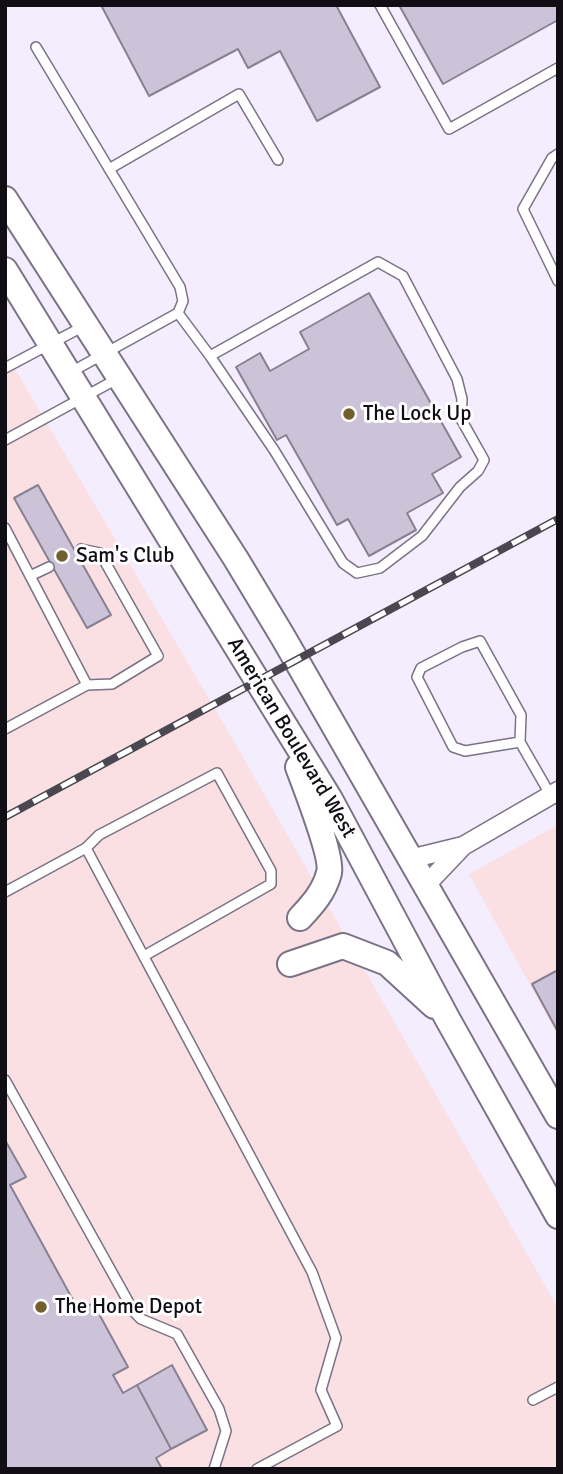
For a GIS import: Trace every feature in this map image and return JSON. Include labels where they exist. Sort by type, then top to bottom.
[{"type":"main road","name":"American Boulevard West","points":[[5,199],[256,593],[558,1116]]},
{"type":"main road","name":"American Boulevard West","points":[[5,270],[330,799],[447,1018],[558,1216]]},
{"type":"main road","points":[[280,717],[317,821],[330,869],[320,897],[300,918]]},
{"type":"main road","points":[[290,964],[343,946],[387,963],[447,1018]]},
{"type":"street","points":[[425,886],[463,846],[554,793]]},
{"type":"street","points":[[410,859],[463,846]]},
{"type":"lane","points":[[380,5],[449,129],[558,68]]},
{"type":"lane","points":[[36,47],[180,287],[183,301],[178,313],[69,372]]},
{"type":"lane","points":[[109,169],[239,94],[278,160]]},
{"type":"lane","points":[[558,154],[552,158],[523,209],[558,281]]},
{"type":"lane","points":[[178,313],[274,450],[343,563],[358,573],[380,568],[422,536],[460,487],[478,471],[484,460],[461,419],[463,399],[457,379],[403,276],[378,262],[210,356]]},
{"type":"lane","points":[[5,368],[86,325]]},
{"type":"lane","points":[[5,440],[120,377]]},
{"type":"lane","points":[[5,528],[87,685]]},
{"type":"lane","points":[[5,729],[87,685],[112,684],[158,656],[100,553],[81,549]]},
{"type":"lane","points":[[30,576],[49,567]]},
{"type":"lane","points":[[520,741],[465,751],[453,747],[417,677],[421,668],[461,647],[480,641],[521,715],[520,741],[554,793]]},
{"type":"lane","points":[[5,892],[86,848],[99,835],[217,773],[271,871],[271,884],[145,956]]},
{"type":"lane","points":[[86,848],[312,1272],[336,1338],[321,1390],[337,1426],[257,1469]]},
{"type":"lane","points":[[5,1080],[134,1312],[141,1319],[177,1334],[219,1409],[226,1431],[214,1469]]},
{"type":"lane","points":[[533,1400],[558,1387]]},
{"type":"shaded area","points":[[5,352],[235,743],[558,1308],[558,1469],[5,1469]]},
{"type":"shaded area","points":[[558,825],[558,1036],[469,874]]},
{"type":"building","points":[[101,5],[336,5],[380,87],[317,121],[280,51],[248,68],[238,49],[149,96]]},
{"type":"building","points":[[399,5],[558,5],[558,20],[443,84]]},
{"type":"building","points":[[369,293],[461,457],[432,474],[443,493],[407,513],[416,530],[369,556],[348,519],[337,525],[286,435],[277,440],[236,367],[260,353],[270,371],[309,349],[300,332]]},
{"type":"building","name":"Sam's Club","points":[[38,485],[111,615],[87,628],[14,498]]},
{"type":"building","points":[[558,970],[558,1032],[532,984]]},
{"type":"building","name":"The Home Depot","points":[[5,1140],[26,1177],[10,1185],[79,1311],[93,1303],[128,1367],[113,1375],[123,1393],[137,1385],[171,1449],[156,1458],[162,1469],[5,1469]]},
{"type":"building","points":[[172,1365],[207,1430],[171,1449],[137,1385]]},
{"type":"railway","points":[[5,817],[558,519]]},
{"type":"place","name":"The Lock Up","points":[[349,414]]},
{"type":"place","name":"Sam's Club","points":[[62,556]]},
{"type":"place","name":"The Home Depot","points":[[41,1307]]}]
